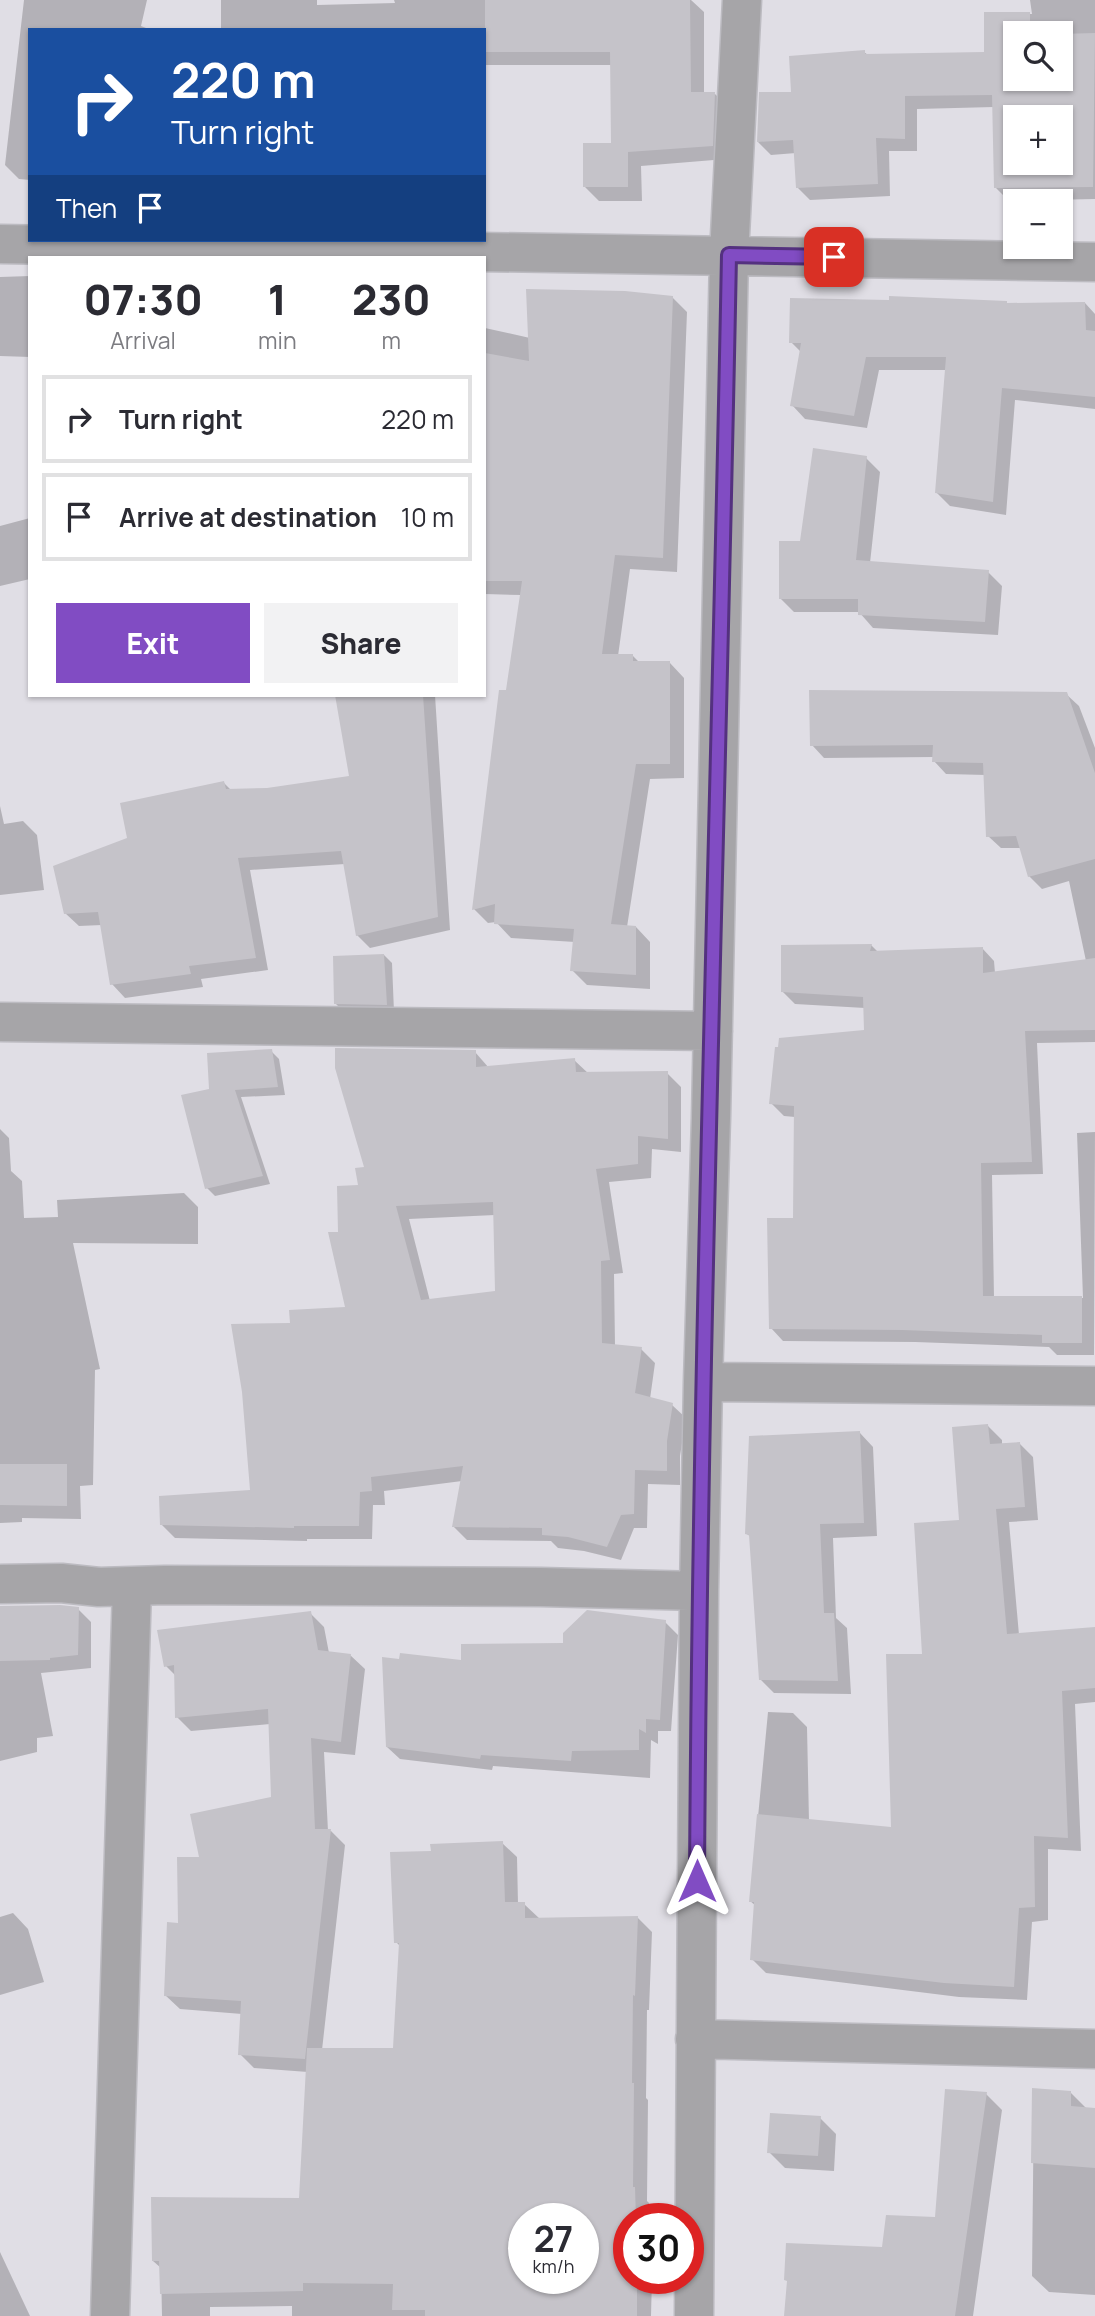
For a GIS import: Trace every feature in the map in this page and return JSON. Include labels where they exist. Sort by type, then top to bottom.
[{"type":"street","points":[[694,2316],[703,1382],[729,255],[743,0]]},
{"type":"street","points":[[0,244],[1095,262]]},
{"type":"street","points":[[0,1021],[713,1031]]},
{"type":"street","points":[[703,1382],[1095,1386]]},
{"type":"street","points":[[0,1584],[61,1583],[99,1587],[541,1587],[699,1591]]},
{"type":"street","points":[[110,2316],[132,1587]]},
{"type":"street","points":[[695,2039],[1095,2049]]},
{"type":"building","points":[[485,0],[690,0],[691,92],[715,92],[713,146],[628,152],[628,187],[583,187],[583,143],[611,143],[610,52],[486,52]]},
{"type":"building","points":[[984,12],[1030,12],[1030,21],[1003,21],[1003,91],[1073,91],[1073,34],[1095,33],[1093,187],[994,188],[992,95],[905,96],[905,139],[876,138],[878,184],[796,188],[793,140],[757,142],[759,92],[791,92],[789,56],[865,50],[865,54],[984,52]]},
{"type":"building","points":[[526,289],[625,291],[673,296],[663,558],[615,555],[602,654],[633,654],[633,661],[670,661],[670,764],[636,764],[611,924],[636,926],[636,975],[570,971],[574,929],[494,924],[495,904],[472,910],[499,690],[506,690],[522,581],[486,581],[486,353],[529,361]]},
{"type":"building","points":[[889,296],[1007,303],[1085,302],[1086,330],[1095,331],[1095,397],[1002,388],[993,502],[935,493],[946,357],[866,357],[854,416],[790,406],[801,343],[789,343],[790,298],[889,300]]},
{"type":"building","points":[[813,448],[867,456],[856,560],[989,570],[985,622],[858,615],[858,599],[779,599],[779,541],[800,541]]},
{"type":"building","points":[[809,690],[1067,692],[1095,773],[1095,859],[1028,877],[1016,836],[986,837],[983,763],[932,762],[933,745],[810,746]]},
{"type":"building","points":[[335,697],[423,697],[438,917],[356,936],[341,851],[238,858],[256,958],[189,966],[191,974],[110,985],[98,912],[64,914],[53,866],[127,838],[120,803],[224,781],[226,789],[267,788],[349,776]]},
{"type":"building","points":[[872,944],[870,951],[983,947],[983,973],[1095,958],[1095,1030],[1025,1031],[1032,1162],[981,1163],[983,1296],[1082,1296],[1082,1343],[1042,1343],[1042,1335],[769,1329],[767,1218],[793,1218],[794,1106],[769,1104],[775,1047],[778,1047],[779,1038],[864,1030],[863,997],[781,992],[781,945]]},
{"type":"building","points":[[384,954],[387,1005],[334,1004],[333,956]]},
{"type":"building","points":[[335,1048],[476,1050],[476,1067],[575,1058],[576,1072],[668,1071],[668,1139],[638,1136],[638,1164],[596,1169],[610,1260],[601,1261],[602,1343],[642,1347],[635,1393],[673,1403],[667,1441],[667,1471],[635,1470],[634,1514],[621,1515],[607,1547],[568,1537],[542,1535],[542,1528],[452,1527],[463,1466],[371,1477],[372,1491],[360,1492],[359,1526],[294,1528],[160,1525],[159,1496],[250,1490],[242,1392],[231,1324],[290,1323],[289,1310],[345,1307],[328,1232],[338,1232],[337,1186],[358,1185],[355,1168],[364,1167],[335,1068]],"holes":[[[493,1202],[495,1291],[421,1300],[396,1206]]]},
{"type":"building","points":[[272,1049],[278,1087],[235,1090],[263,1176],[205,1189],[181,1095],[209,1089],[207,1053]]},
{"type":"building","points":[[988,1424],[990,1444],[1020,1442],[1025,1507],[996,1509],[1007,1634],[1095,1627],[1095,1688],[1062,1691],[1068,1838],[1034,1836],[1035,1907],[1019,1908],[1014,1987],[944,1983],[750,1960],[754,1902],[749,1902],[757,1814],[891,1827],[886,1654],[922,1654],[914,1523],[959,1520],[952,1427]]},
{"type":"building","points":[[860,1431],[864,1523],[820,1524],[824,1613],[834,1613],[838,1681],[759,1680],[749,1535],[745,1534],[749,1436]]},
{"type":"building","points":[[0,1464],[67,1464],[67,1506],[0,1505]]},
{"type":"building","points":[[0,1606],[79,1607],[78,1655],[50,1660],[0,1661]]},
{"type":"building","points":[[587,1610],[666,1620],[660,1720],[646,1719],[646,1733],[639,1729],[639,1750],[572,1751],[571,1761],[481,1755],[480,1759],[386,1747],[382,1657],[399,1659],[400,1653],[461,1660],[461,1644],[563,1643],[563,1633]]},
{"type":"building","points":[[311,1611],[318,1650],[351,1654],[341,1742],[311,1738],[315,1829],[331,1829],[305,2059],[238,2055],[241,2001],[164,1996],[167,1922],[178,1923],[177,1857],[199,1857],[190,1814],[271,1797],[268,1709],[175,1718],[174,1665],[164,1667],[157,1630]]},
{"type":"building","points":[[503,1841],[505,1902],[525,1902],[525,1918],[638,1916],[635,1996],[633,1995],[632,2083],[636,2203],[613,2203],[613,2294],[637,2294],[637,2316],[425,2316],[425,2310],[392,2310],[393,2284],[303,2283],[303,2291],[160,2294],[159,2261],[152,2261],[151,2197],[299,2198],[307,2048],[393,2048],[399,1943],[394,1943],[390,1852],[431,1851],[430,1844]]},
{"type":"building","points":[[1032,2088],[1071,2091],[1071,2106],[1095,2108],[1095,2168],[1031,2163]]},
{"type":"building","points":[[945,2089],[987,2092],[955,2316],[784,2316],[786,2243],[882,2247],[886,2215],[935,2217]]},
{"type":"building","points":[[770,2113],[821,2116],[818,2156],[767,2153]]},
{"type":"route","points":[[697,1881],[703,1382],[729,255],[834,257]]}]
